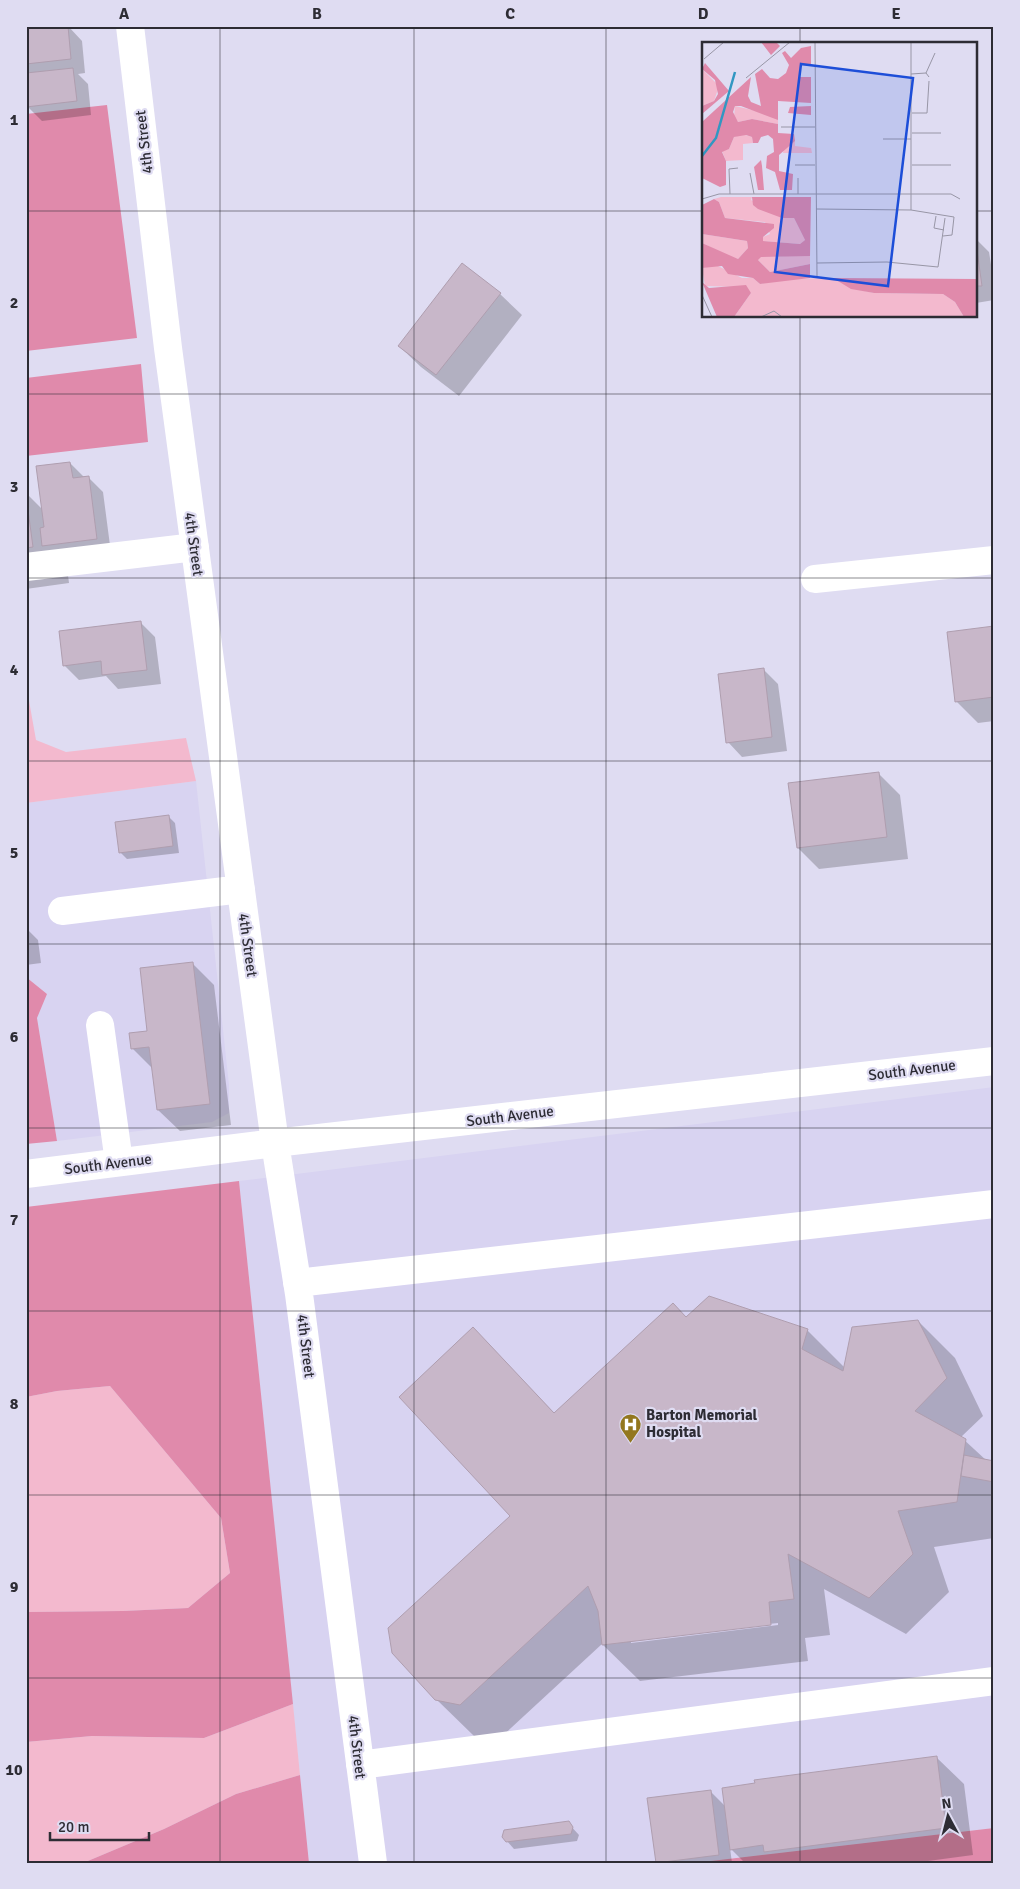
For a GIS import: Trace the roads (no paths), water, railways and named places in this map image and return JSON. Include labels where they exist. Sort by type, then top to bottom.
[{"type":"street","name":"4th Street","points":[[130,26],[168,348],[275,1143],[297,1283],[372,1863]]},
{"type":"street","points":[[26,567],[195,548]]},
{"type":"street","points":[[815,579],[994,560]]},
{"type":"street","points":[[62,911],[241,889]]},
{"type":"street","points":[[100,1025],[119,1162]]},
{"type":"street","name":"South Avenue","points":[[26,1174],[275,1143],[994,1061]]},
{"type":"street","points":[[297,1283],[994,1204]]},
{"type":"street","points":[[360,1765],[994,1681]]},
{"type":"place","name":"Barton Memorial Hospital","points":[[630,1443]]}]
